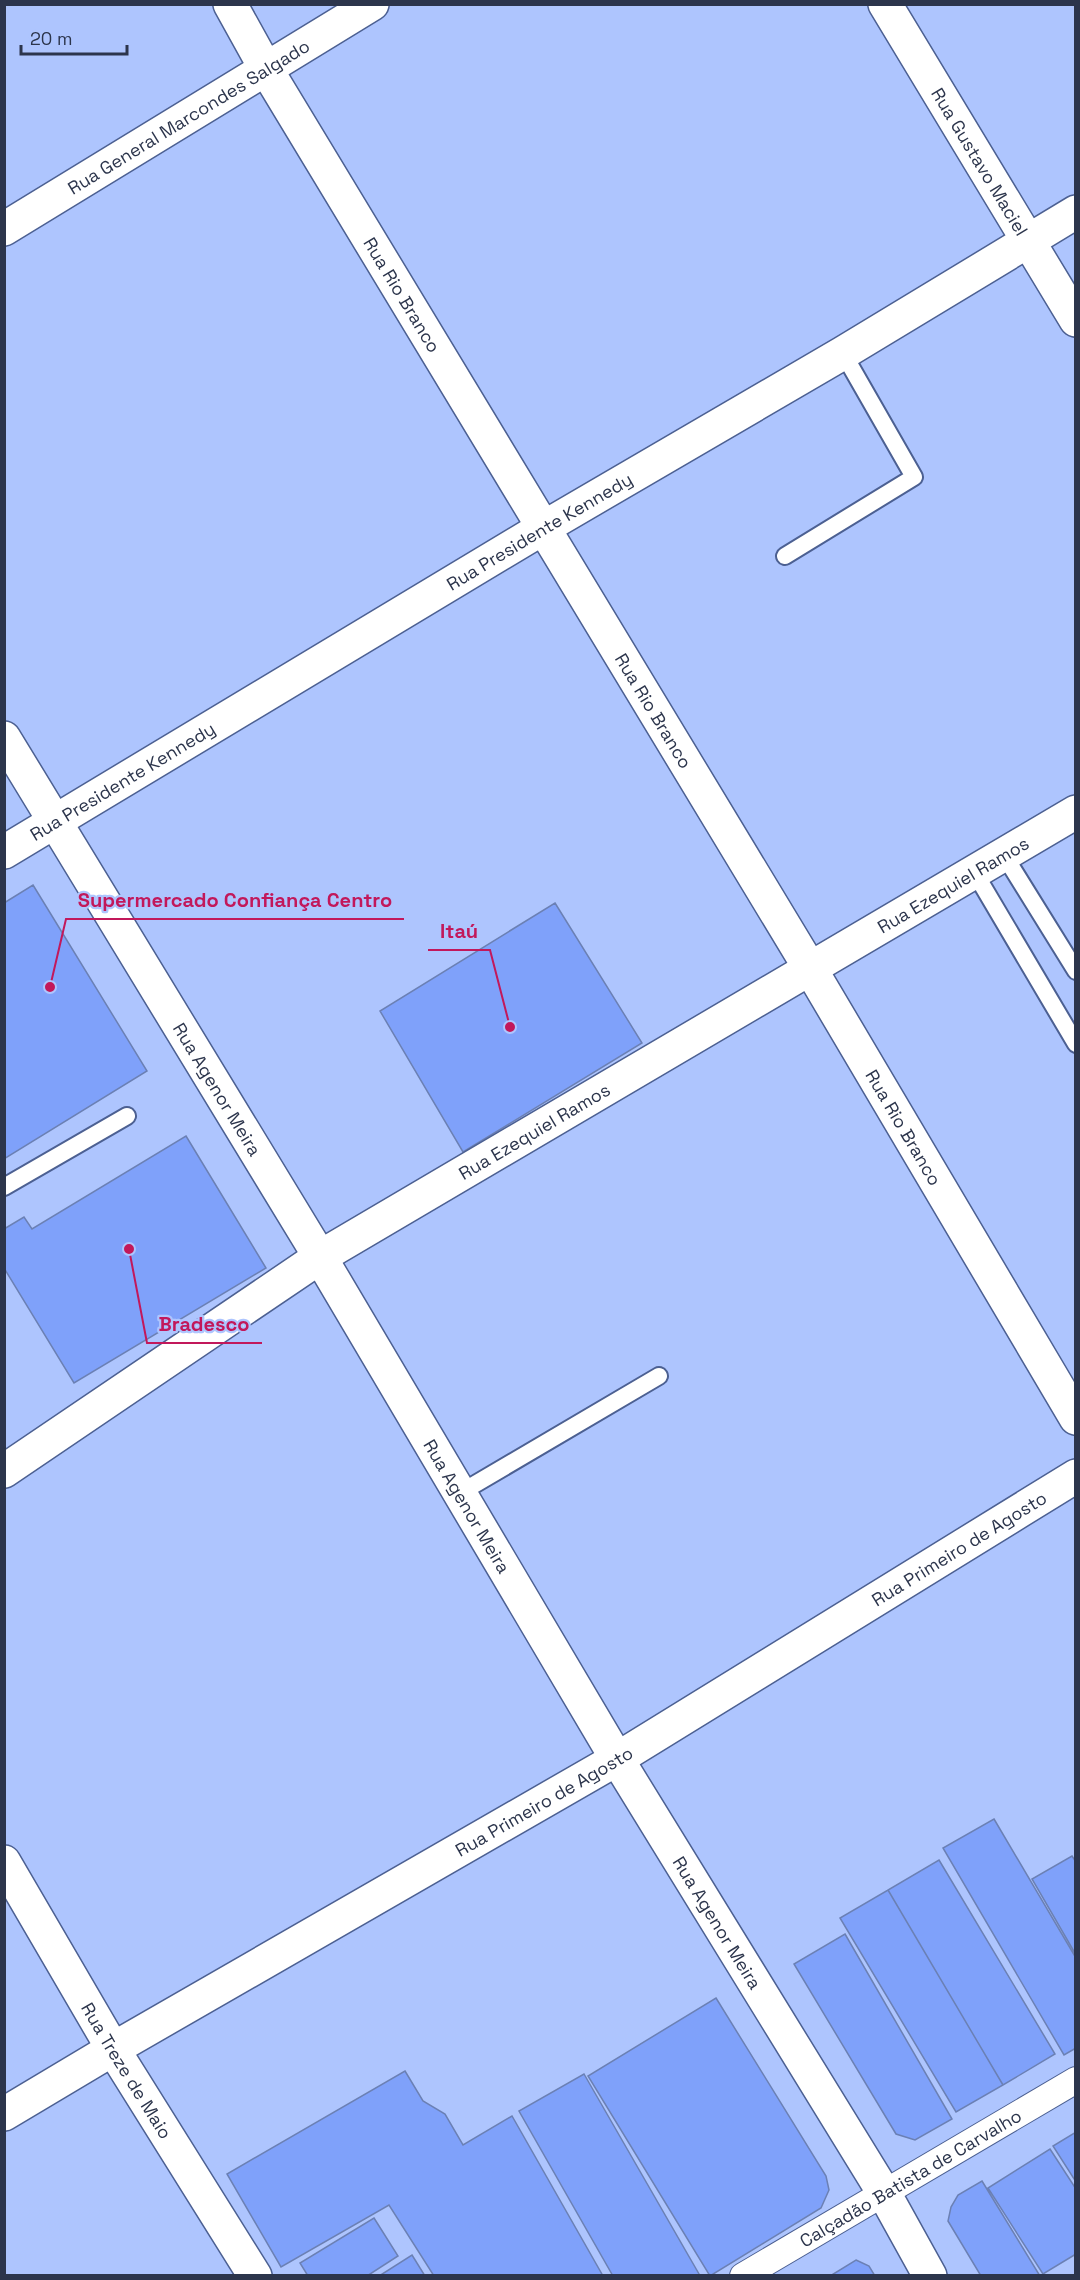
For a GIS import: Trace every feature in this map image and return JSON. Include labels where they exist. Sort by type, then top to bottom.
[{"type":"street","name":"Rua Rio Branco","points":[[230,4],[266,69],[811,970],[1076,1418]]},
{"type":"street","name":"Rua General Marcondes Salgado","points":[[4,229],[372,4]]},
{"type":"street","name":"Rua Gustavo Maciel","points":[[885,4],[1076,320]]},
{"type":"street","name":"Rua Presidente Kennedy","points":[[4,852],[543,528],[843,353],[1076,212]]},
{"type":"street","name":"Rua Agenor Meira","points":[[4,738],[320,1257],[617,1759],[884,2193],[930,2276]]},
{"type":"street","name":"Rua Ezequiel Ramos","points":[[4,1471],[320,1257],[1076,812]]},
{"type":"street","name":"Rua Primeiro de Agosto","points":[[4,2114],[617,1759],[1076,1476]]},
{"type":"street","name":"Rua Treze de Maio","points":[[4,1862],[113,2049],[255,2276]]},
{"type":"street","name":"Calçadão Batista de Carvalho","points":[[743,2276],[1076,2080]]},
{"type":"lane","points":[[785,556],[914,477],[843,353]]},
{"type":"lane","points":[[1004,855],[1076,971]]},
{"type":"lane","points":[[975,873],[1076,1044]]},
{"type":"lane","points":[[4,1187],[127,1116]]},
{"type":"lane","points":[[460,1492],[659,1376]]},
{"type":"building","points":[[33,885],[147,1071],[4,1159],[4,903]]},
{"type":"building","points":[[555,903],[642,1043],[463,1152],[380,1011]]},
{"type":"building","points":[[186,1136],[266,1268],[74,1383],[4,1268],[4,1229],[24,1217],[32,1229]]},
{"type":"building","points":[[994,1819],[1076,1958],[1076,2048],[1064,2055],[943,1848]]},
{"type":"building","points":[[1072,1856],[1076,1862],[1076,1955],[1032,1879]]},
{"type":"building","points":[[939,1860],[1055,2054],[1003,2085],[888,1890]]},
{"type":"building","points":[[888,1890],[1003,2085],[956,2112],[840,1918]]},
{"type":"building","points":[[845,1934],[952,2119],[915,2140],[896,2134],[794,1964]]},
{"type":"building","points":[[716,1998],[826,2176],[829,2190],[821,2208],[710,2276],[588,2076]]},
{"type":"building","points":[[405,2071],[423,2101],[445,2114],[463,2145],[512,2116],[603,2276],[434,2276],[389,2205],[281,2267],[227,2174]]},
{"type":"building","points":[[584,2074],[699,2274],[696,2276],[613,2276],[519,2111]]},
{"type":"building","points":[[1076,2132],[1076,2182],[1053,2146]]},
{"type":"building","points":[[1050,2149],[1076,2189],[1076,2254],[1043,2274],[988,2188]]},
{"type":"building","points":[[982,2181],[1040,2276],[981,2276],[948,2221],[951,2207],[958,2195]]},
{"type":"building","points":[[374,2218],[398,2256],[367,2276],[308,2276],[300,2263]]},
{"type":"building","points":[[412,2255],[425,2276],[379,2276]]},
{"type":"building","points":[[856,2260],[869,2266],[875,2276],[830,2276]]},
{"type":"place","name":"Supermercado Confiança Centro","points":[[50,987]]},
{"type":"place","name":"Itaú","points":[[510,1027]]},
{"type":"place","name":"Bradesco","points":[[129,1249]]}]
